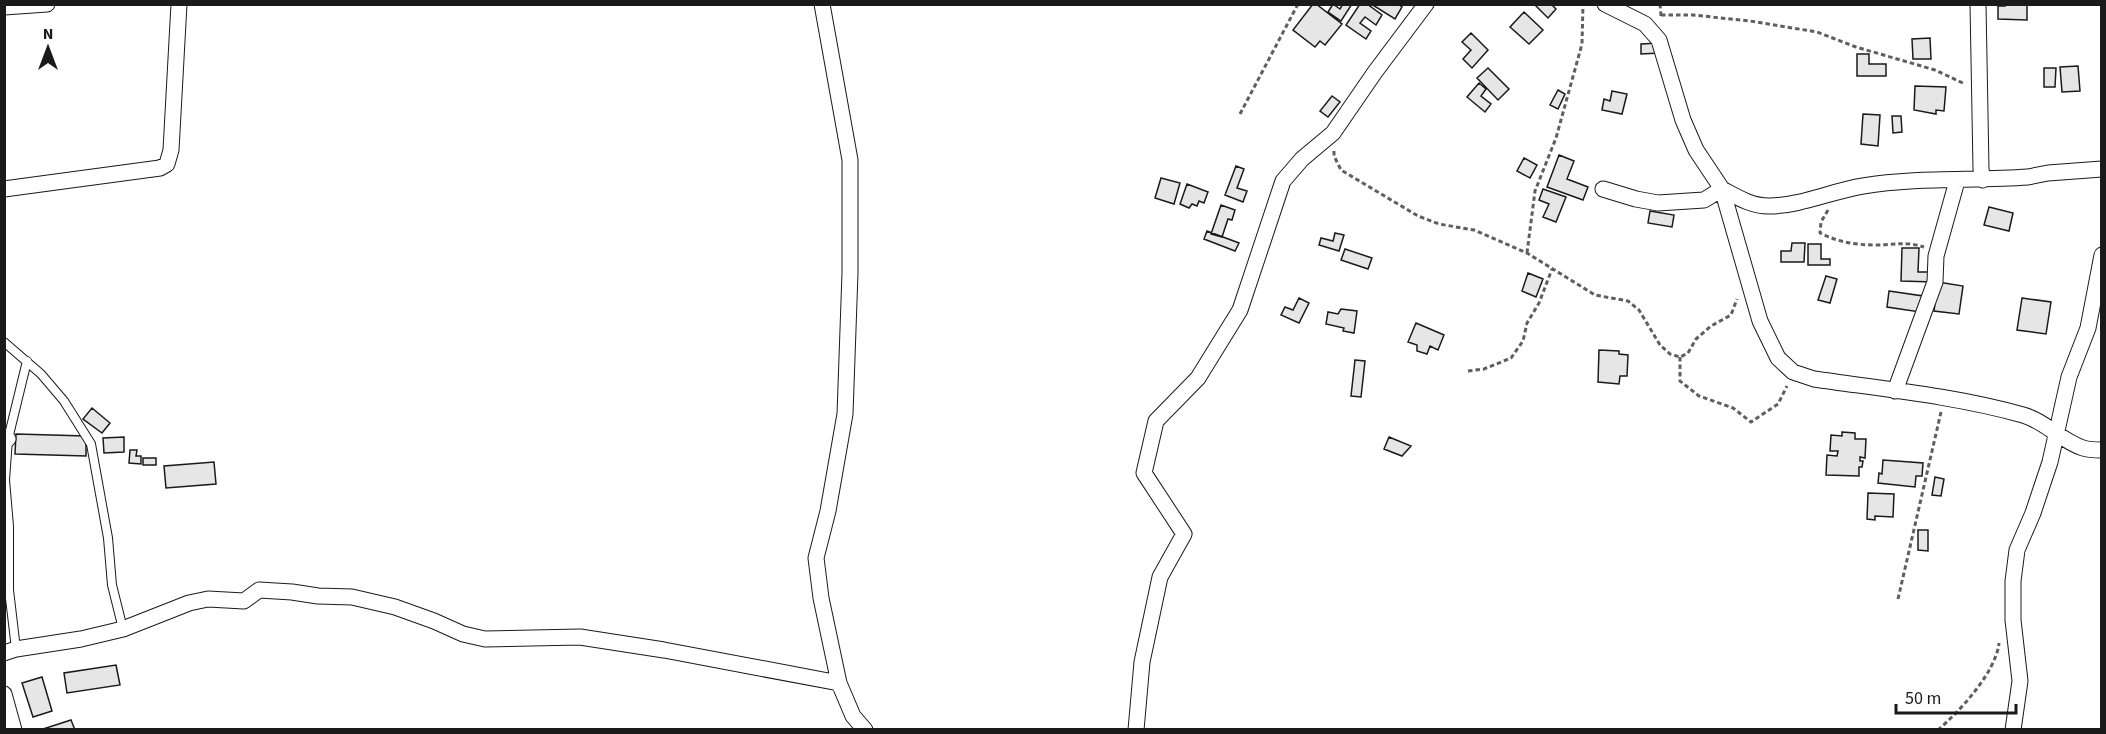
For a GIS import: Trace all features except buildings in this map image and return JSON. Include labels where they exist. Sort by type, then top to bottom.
[{"type":"street","points":[[5,8],[47,4]]},
{"type":"street","points":[[4,189],[160,168],[167,164],[171,150],[179,4]]},
{"type":"street","points":[[822,4],[850,160],[850,273],[845,414],[828,511],[816,558],[821,598],[839,683],[853,716],[865,729]]},
{"type":"street","points":[[1136,729],[1142,662],[1160,577],[1184,534],[1144,473],[1156,421],[1198,378],[1240,310],[1282,181],[1302,159],[1333,133],[1426,4]]},
{"type":"street","points":[[1605,4],[1645,24],[1659,40],[1683,120],[1696,150],[1722,189],[1760,321],[1778,358],[1793,372],[1814,379],[1944,398],[2035,419],[2084,448],[2102,450]]},
{"type":"street","points":[[1978,4],[1983,180]]},
{"type":"street","points":[[1722,189],[1751,204],[1770,206],[1863,186],[1899,181],[1983,180],[2102,169]]},
{"type":"street","points":[[1895,391],[1935,282],[1937,251],[1957,181]]},
{"type":"street","points":[[1603,189],[1658,203],[1704,200],[1722,189]]},
{"type":"street","points":[[2013,729],[2020,681],[2013,620],[2013,581],[2017,550],[2037,503],[2057,434],[2069,377],[2095,330],[2102,255]]},
{"type":"street","points":[[10,651],[123,629],[189,603],[208,599],[244,602],[259,590],[352,597],[395,607],[463,634],[485,639],[580,637],[664,650],[839,683]]},
{"type":"street","points":[[4,694],[14,729]]},
{"type":"lane","points":[[4,342],[41,374],[64,401],[91,444],[108,538],[112,585],[123,629]]},
{"type":"lane","points":[[10,651],[6,439],[27,361]]},
{"type":"path","points":[[1240,114],[1298,4]]},
{"type":"path","points":[[1527,254],[1535,191],[1556,138],[1582,44],[1583,4]]},
{"type":"path","points":[[1661,15],[1693,15],[1750,21],[1817,32],[1856,47],[1935,70],[1980,91]]},
{"type":"path","points":[[1333,133],[1334,156],[1341,170],[1418,216],[1439,224],[1474,230],[1527,254],[1595,295],[1628,301],[1639,310],[1660,345],[1670,354],[1680,357],[1688,353],[1696,339],[1711,326],[1731,315],[1745,268]]},
{"type":"path","points":[[1829,193],[1831,205],[1821,222],[1820,232],[1825,236],[1850,244],[1877,245],[1908,242],[1937,251]]},
{"type":"path","points":[[1468,371],[1484,369],[1511,358],[1523,341],[1527,323],[1539,303],[1552,268]]},
{"type":"path","points":[[1680,357],[1680,381],[1699,396],[1733,408],[1751,422],[1778,404],[1786,387],[1799,375]]},
{"type":"path","points":[[1898,599],[1944,398]]},
{"type":"path","points":[[1938,729],[1961,710],[1982,681],[1998,650],[1999,639]]}]
